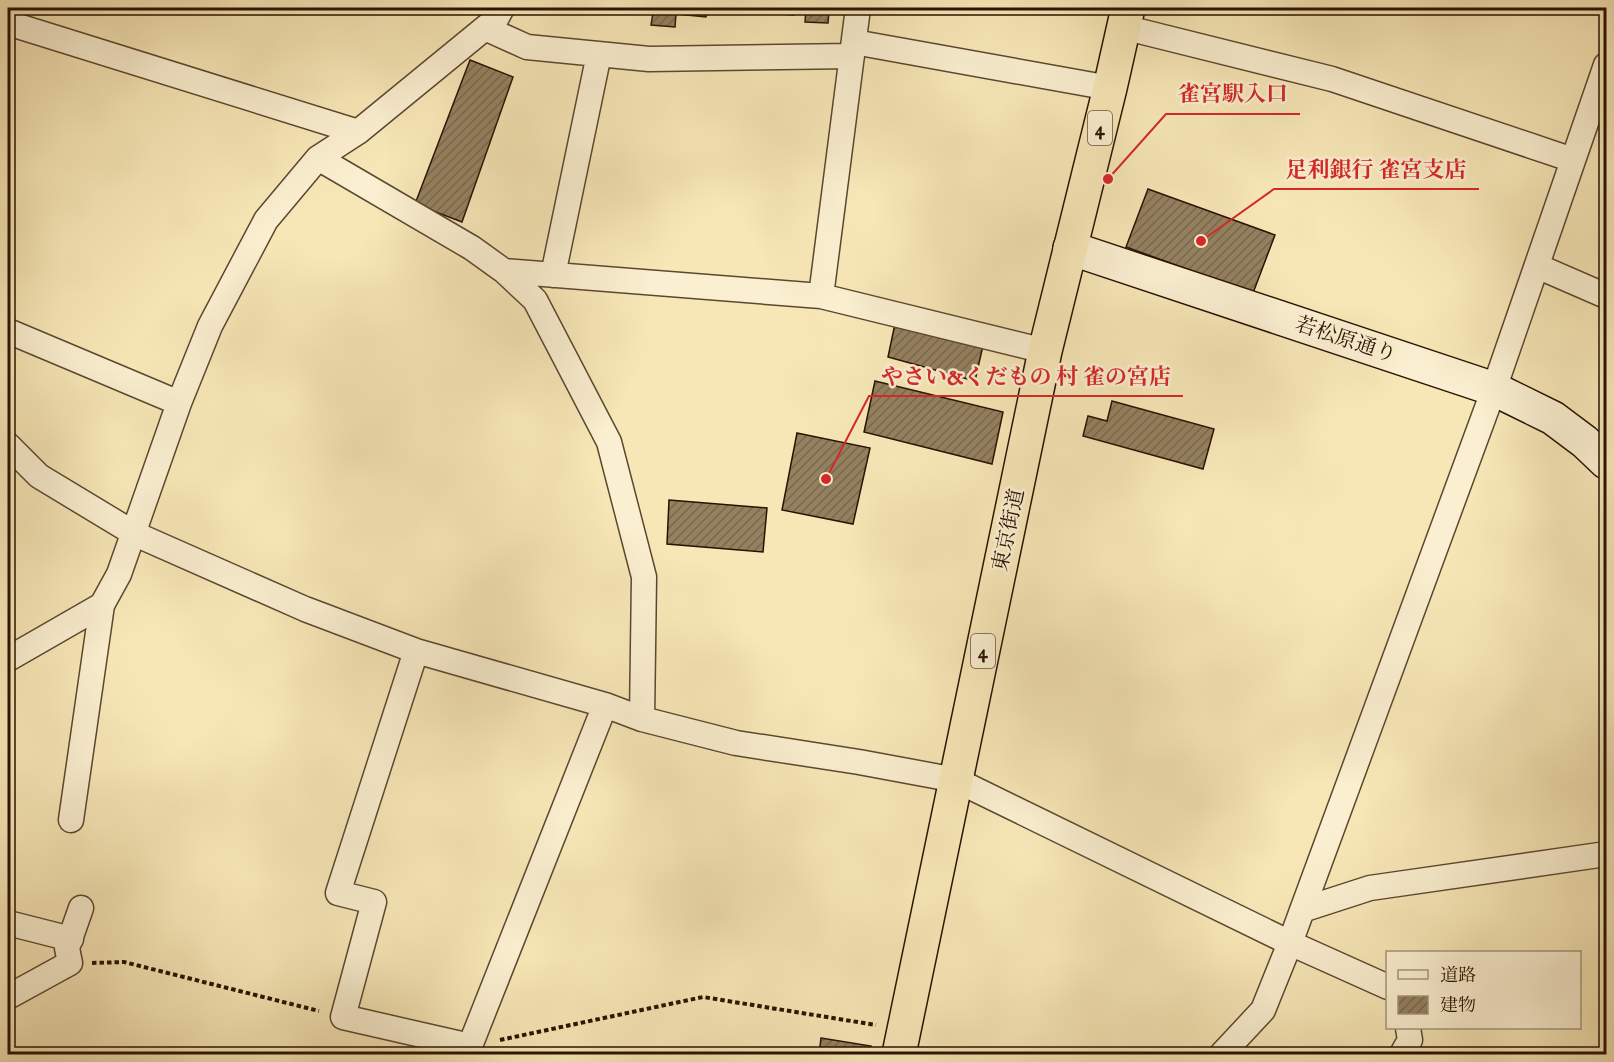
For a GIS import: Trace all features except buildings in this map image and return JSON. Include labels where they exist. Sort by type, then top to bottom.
[{"type":"highway","name":"東京街道","points":[[901,1042],[1045,351],[1110,88],[1125,17]]},
{"type":"street","points":[[71,820],[102,605],[119,574],[135,534],[179,403],[210,326],[266,220],[318,158],[358,132],[496,19],[502,8]]},
{"type":"street","points":[[821,296],[858,8]]},
{"type":"street","points":[[1125,17],[1332,79],[1574,160]]},
{"type":"street","points":[[8,24],[358,132]]},
{"type":"street","points":[[485,28],[527,47],[650,59],[853,49],[1110,88]]},
{"type":"street","points":[[553,275],[598,54]]},
{"type":"street","points":[[1222,1054],[1263,1010],[1290,943],[1494,388],[1574,160],[1600,104],[1606,65]]},
{"type":"street","points":[[318,158],[472,248],[504,271],[535,300],[609,442],[644,577],[642,719]]},
{"type":"street","name":"若松原通り","points":[[1070,248],[1494,388],[1553,418],[1585,442],[1606,462]]},
{"type":"street","points":[[1537,266],[1606,296]]},
{"type":"street","points":[[504,271],[821,296],[1045,351]]},
{"type":"street","points":[[8,331],[179,403]]},
{"type":"street","points":[[8,445],[39,476],[135,534],[305,609],[416,651],[605,705],[642,719],[736,743],[956,780],[1290,943],[1386,986]]},
{"type":"street","points":[[9,656],[102,605]]},
{"type":"street","points":[[416,651],[338,893],[374,902],[343,1017],[470,1046],[605,705]]},
{"type":"street","points":[[1302,910],[1370,888],[1606,854]]},
{"type":"street","points":[[8,997],[70,963],[68,948],[81,908]]},
{"type":"street","points":[[8,923],[71,939]]},
{"type":"street","points":[[1402,1054],[1410,1040],[1408,1029]]},
{"type":"path","points":[[70,963],[124,962],[343,1017]]},
{"type":"path","points":[[470,1046],[703,997],[901,1042]]},
{"type":"place","name":"雀宮駅入口","points":[[1108,179]]},
{"type":"place","name":"足利銀行 雀宮支店","points":[[1201,241]]},
{"type":"place","name":"やさい&くだもの 村 雀の宮店","points":[[826,479]]}]
